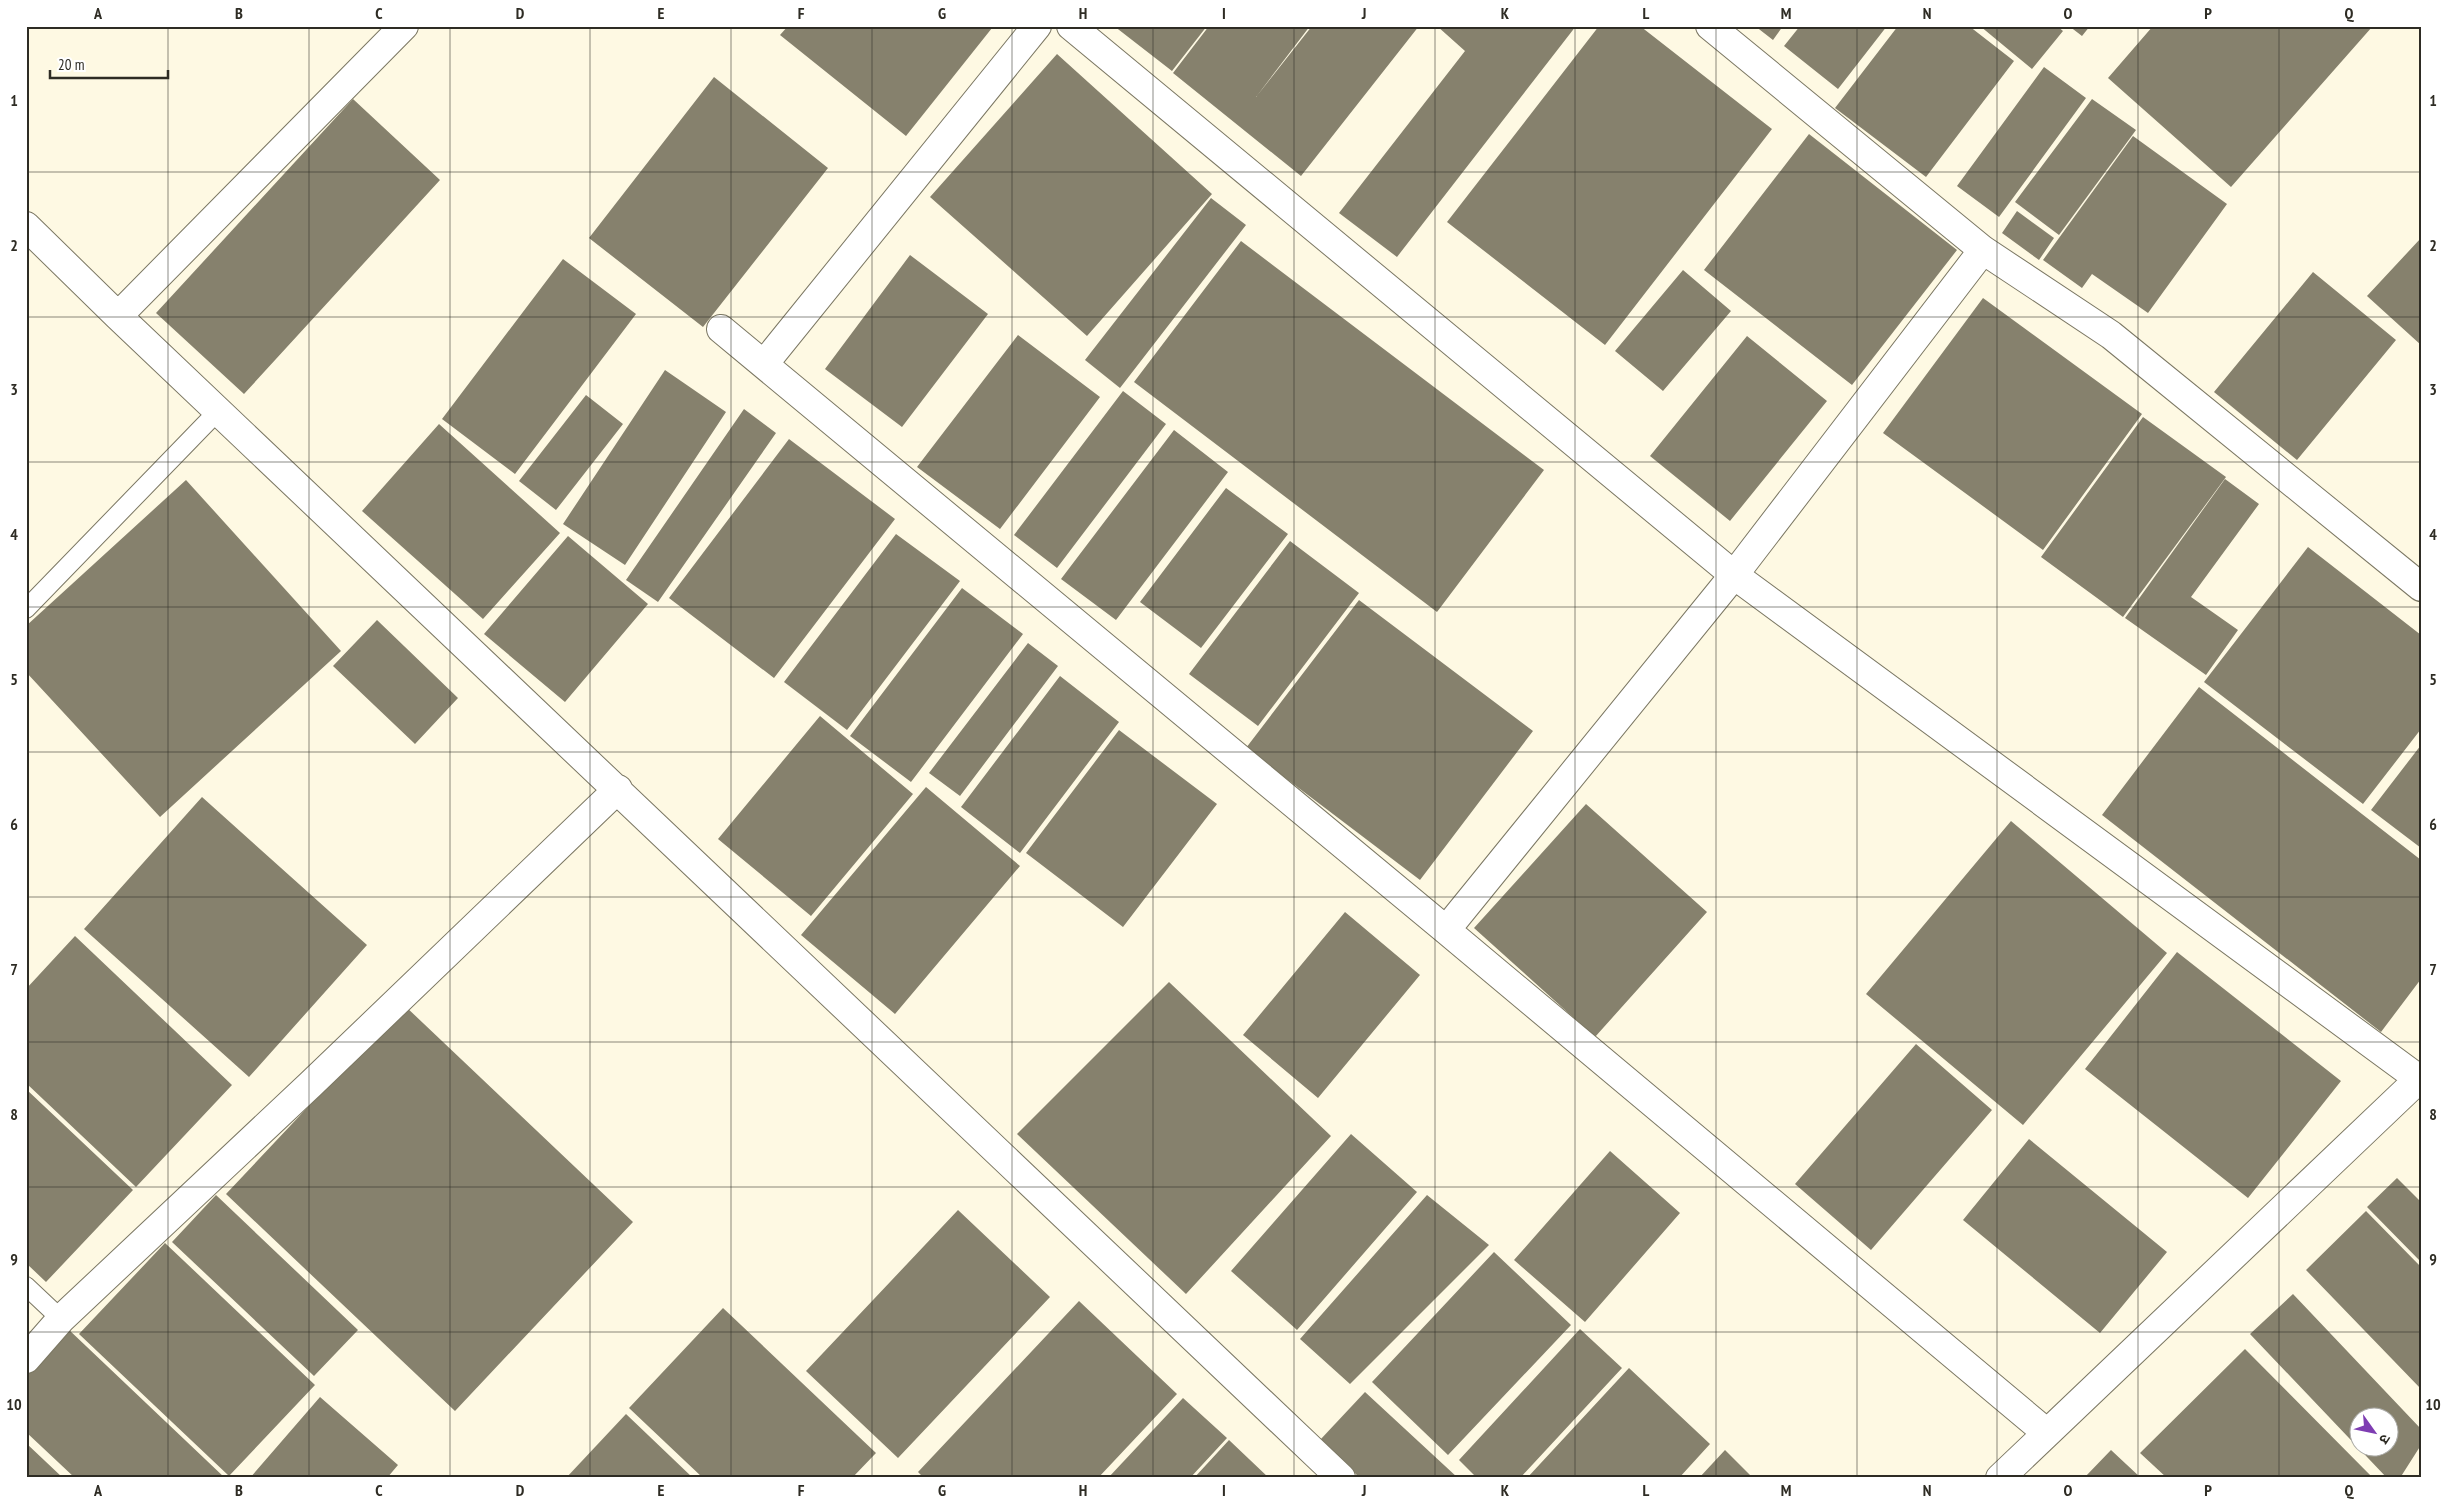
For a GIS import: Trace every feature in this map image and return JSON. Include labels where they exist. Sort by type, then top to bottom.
[{"type":"street","points":[[118,316],[404,26]]},
{"type":"street","points":[[764,364],[1037,26]]},
{"type":"street","points":[[1071,26],[1734,574],[2420,1078],[2000,1478]]},
{"type":"street","points":[[1710,26],[1983,250],[2111,336],[2421,587]]},
{"type":"street","points":[[26,226],[118,316],[1341,1478]]},
{"type":"street","points":[[1446,930],[1734,574],[1983,250]]},
{"type":"street","points":[[721,329],[1446,930],[2047,1433]]},
{"type":"street","points":[[26,1359],[60,1319],[311,1084],[618,790]]},
{"type":"lane","points":[[26,608],[218,411]]},
{"type":"lane","points":[[26,1286],[60,1319]]},
{"type":"building","points":[[788,26],[989,26],[992,28],[906,136],[780,35]]},
{"type":"building","points":[[1114,26],[1207,26],[1172,71]]},
{"type":"building","points":[[1209,26],[1310,26],[1256,97],[1312,26],[1419,26],[1301,176],[1173,73]]},
{"type":"building","points":[[1437,26],[1576,26],[1397,257],[1339,213],[1465,51]]},
{"type":"building","points":[[1599,26],[1640,26],[1772,129],[1605,345],[1447,222]]},
{"type":"building","points":[[1755,26],[1783,26],[1773,40]]},
{"type":"building","points":[[1800,26],[1887,26],[1838,89],[1784,46]]},
{"type":"building","points":[[1898,26],[1969,26],[2014,61],[1926,177],[1835,108]]},
{"type":"building","points":[[1980,26],[2057,26],[2063,31],[2032,69]]},
{"type":"building","points":[[2069,26],[2090,26],[2082,36]]},
{"type":"building","points":[[2153,26],[2372,27],[2231,187],[2108,78]]},
{"type":"building","points":[[1057,54],[1212,194],[1087,336],[930,197]]},
{"type":"building","points":[[2044,67],[2086,98],[1999,217],[1957,186]]},
{"type":"building","points":[[714,77],[828,168],[703,327],[589,238]]},
{"type":"building","points":[[353,99],[440,180],[244,394],[156,313]]},
{"type":"building","points":[[2092,99],[2136,130],[2059,235],[2015,202]]},
{"type":"building","points":[[1809,134],[1957,250],[1852,385],[1704,270]]},
{"type":"building","points":[[2133,136],[2227,204],[2148,313],[2092,274],[2082,288],[2043,260]]},
{"type":"building","points":[[1211,198],[1246,225],[1120,388],[1085,360]]},
{"type":"building","points":[[2017,211],[2054,238],[2039,260],[2002,233]]},
{"type":"building","points":[[2421,238],[2421,345],[2367,296]]},
{"type":"building","points":[[1241,241],[1544,470],[1437,612],[1134,382]]},
{"type":"building","points":[[910,255],[988,314],[902,427],[825,369]]},
{"type":"building","points":[[563,259],[636,314],[515,474],[442,419]]},
{"type":"building","points":[[1683,270],[1731,311],[1663,391],[1615,351]]},
{"type":"building","points":[[2313,272],[2396,340],[2297,460],[2214,392]]},
{"type":"building","points":[[1983,298],[2142,414],[2043,550],[1883,433]]},
{"type":"building","points":[[1018,335],[1100,397],[1000,529],[917,467]]},
{"type":"building","points":[[1747,336],[1827,401],[1730,521],[1650,456]]},
{"type":"building","points":[[665,370],[726,412],[625,565],[563,524]]},
{"type":"building","points":[[1123,391],[1166,424],[1057,568],[1014,535]]},
{"type":"building","points":[[586,395],[623,424],[556,510],[519,481]]},
{"type":"building","points":[[744,409],[776,433],[658,602],[626,580]]},
{"type":"building","points":[[2143,417],[2226,477],[2123,617],[2041,557]]},
{"type":"building","points":[[439,424],[560,533],[483,619],[362,511]]},
{"type":"building","points":[[1174,430],[1228,472],[1116,620],[1061,579]]},
{"type":"building","points":[[789,439],[895,519],[774,678],[669,598]]},
{"type":"building","points":[[2225,479],[2259,504],[2191,597],[2238,630],[2206,675],[2125,618]]},
{"type":"building","points":[[186,480],[341,651],[160,817],[26,672],[26,626]]},
{"type":"building","points":[[1226,488],[1288,534],[1201,648],[1140,602]]},
{"type":"building","points":[[896,534],[960,581],[847,730],[784,682]]},
{"type":"building","points":[[568,536],[648,604],[565,702],[484,634]]},
{"type":"building","points":[[1290,541],[1359,593],[1258,726],[1189,674]]},
{"type":"building","points":[[2308,547],[2421,635],[2421,729],[2363,804],[2204,682]]},
{"type":"building","points":[[962,588],[1023,634],[911,782],[850,736]]},
{"type":"building","points":[[1359,600],[1533,731],[1420,880],[1246,748]]},
{"type":"building","points":[[377,620],[458,698],[415,744],[333,666]]},
{"type":"building","points":[[1028,643],[1058,666],[960,796],[929,773]]},
{"type":"building","points":[[1060,676],[1119,722],[1020,853],[961,807]]},
{"type":"building","points":[[2199,687],[2421,860],[2421,979],[2381,1032],[2102,815]]},
{"type":"building","points":[[820,716],[913,794],[811,916],[718,839]]},
{"type":"building","points":[[1119,730],[1217,804],[1123,927],[1026,853]]},
{"type":"building","points":[[2421,745],[2421,848],[2371,810]]},
{"type":"building","points":[[926,787],[1020,866],[895,1014],[801,935]]},
{"type":"building","points":[[202,797],[367,945],[249,1077],[84,929]]},
{"type":"building","points":[[1586,804],[1707,912],[1595,1037],[1474,928]]},
{"type":"building","points":[[2011,821],[2167,953],[2023,1125],[1866,994]]},
{"type":"building","points":[[1345,912],[1420,975],[1318,1098],[1243,1035]]},
{"type":"building","points":[[75,936],[232,1085],[136,1187],[26,1083],[26,989]]},
{"type":"building","points":[[2177,952],[2341,1081],[2248,1198],[2085,1069]]},
{"type":"building","points":[[1169,982],[1331,1136],[1186,1294],[1017,1134]]},
{"type":"building","points":[[404,1005],[633,1222],[455,1411],[226,1194]]},
{"type":"building","points":[[1916,1044],[1992,1110],[1871,1250],[1795,1184]]},
{"type":"building","points":[[26,1089],[133,1190],[46,1282],[26,1263]]},
{"type":"building","points":[[1351,1134],[1417,1192],[1297,1330],[1231,1271]]},
{"type":"building","points":[[2029,1139],[2167,1252],[2100,1333],[1963,1220]]},
{"type":"building","points":[[1610,1151],[1680,1213],[1585,1322],[1514,1260]]},
{"type":"building","points":[[2397,1178],[2421,1202],[2421,1262],[2367,1207]]},
{"type":"building","points":[[216,1195],[358,1330],[314,1376],[172,1242]]},
{"type":"building","points":[[1427,1195],[1489,1245],[1350,1384],[1300,1339]]},
{"type":"building","points":[[958,1210],[1050,1297],[898,1458],[806,1371]]},
{"type":"building","points":[[2366,1211],[2421,1267],[2421,1389],[2306,1270]]},
{"type":"building","points":[[165,1243],[315,1385],[229,1476],[79,1334]]},
{"type":"building","points":[[1494,1252],[1571,1325],[1448,1455],[1372,1382]]},
{"type":"building","points":[[2293,1294],[2399,1406],[2350,1406],[2350,1439],[2250,1334]]},
{"type":"building","points":[[1079,1301],[1177,1394],[1098,1478],[924,1478],[918,1472]]},
{"type":"building","points":[[723,1308],[876,1453],[852,1478],[703,1478],[629,1408]]},
{"type":"building","points":[[67,1328],[225,1478],[75,1478],[26,1432],[26,1371]]},
{"type":"building","points":[[1580,1329],[1622,1368],[1520,1478],[1477,1478],[1459,1460]]},
{"type":"building","points":[[2245,1349],[2373,1478],[2167,1478],[2140,1453]]},
{"type":"building","points":[[1629,1368],[1710,1444],[1679,1478],[1527,1478]]},
{"type":"building","points":[[1365,1392],[1458,1478],[1360,1478],[1320,1440]]},
{"type":"building","points":[[320,1397],[398,1465],[387,1478],[250,1478]]},
{"type":"building","points":[[1183,1398],[1227,1438],[1190,1478],[1108,1478]]},
{"type":"building","points":[[2400,1407],[2421,1429],[2421,1445],[2400,1478],[2387,1478],[2366,1456],[2400,1456]]},
{"type":"building","points":[[626,1414],[693,1478],[566,1478]]},
{"type":"building","points":[[1229,1440],[1269,1478],[1194,1478]]},
{"type":"building","points":[[26,1443],[63,1478],[26,1478]]},
{"type":"building","points":[[1725,1450],[1753,1478],[1699,1478]]},
{"type":"building","points":[[2111,1450],[2141,1478],[2084,1478]]}]
